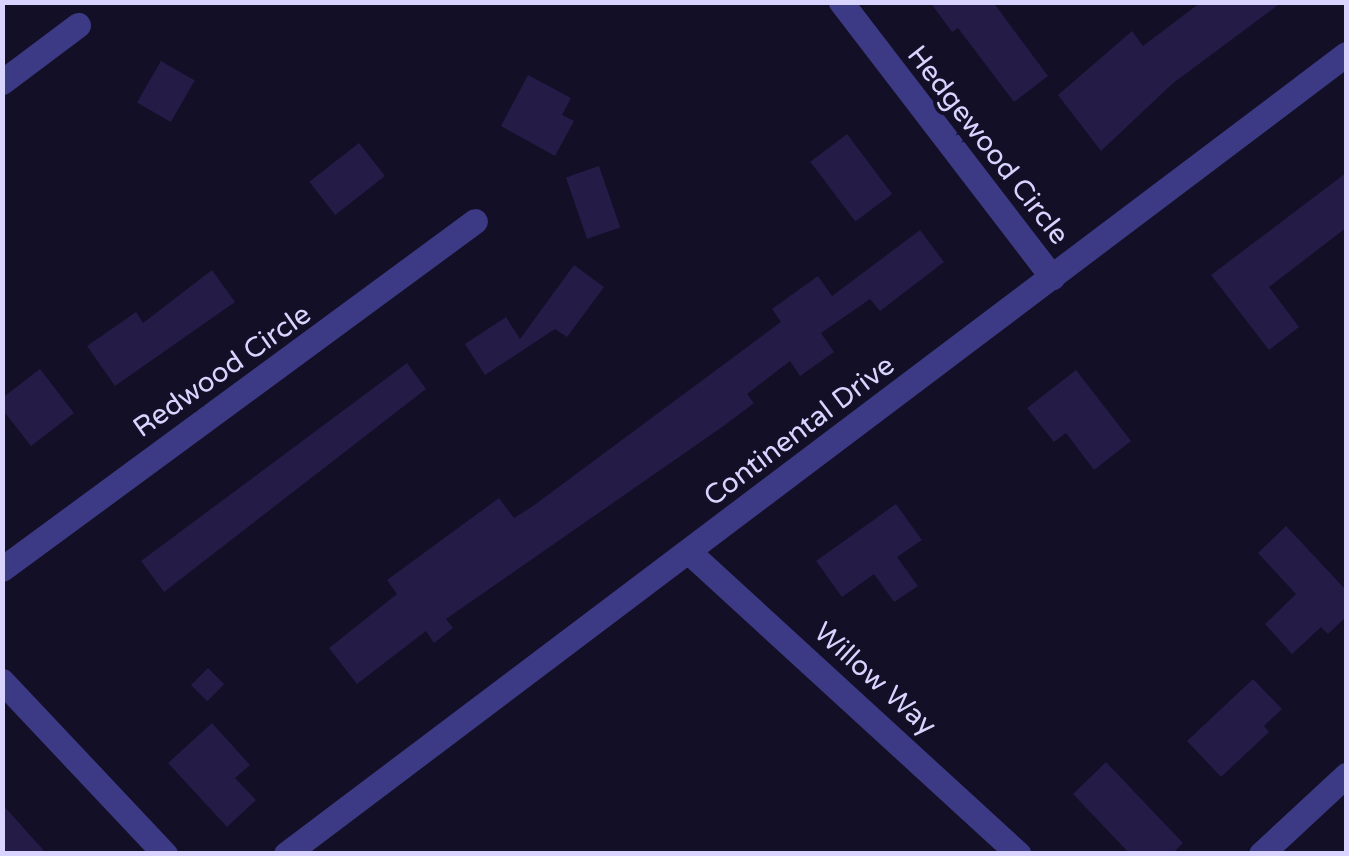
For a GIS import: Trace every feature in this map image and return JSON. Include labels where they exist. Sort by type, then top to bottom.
[{"type":"street","name":"Hedgewood Circle","points":[[840,2],[1052,277]]},
{"type":"street","points":[[2,82],[78,24]]},
{"type":"street","name":"Continental Drive","points":[[286,854],[1346,54]]},
{"type":"street","name":"Redwood Circle","points":[[2,570],[475,221]]},
{"type":"street","name":"Willow Way","points":[[688,552],[1019,854]]},
{"type":"street","points":[[2,680],[165,854]]},
{"type":"street","points":[[1261,854],[1346,775]]},
{"type":"building","points":[[930,2],[993,2],[1048,76],[1014,102],[958,28],[952,32]]},
{"type":"building","points":[[1201,2],[1282,2],[1172,84],[1101,151],[1058,95],[1132,31],[1143,46]]},
{"type":"building","points":[[161,61],[195,80],[171,122],[137,103]]},
{"type":"building","points":[[528,75],[571,98],[562,115],[574,121],[555,156],[501,126]]},
{"type":"building","points":[[847,134],[892,194],[855,222],[810,162]]},
{"type":"building","points":[[359,143],[385,176],[335,215],[309,182]]},
{"type":"building","points":[[599,166],[620,227],[587,239],[566,177]]},
{"type":"building","points":[[1346,173],[1346,228],[1269,287],[1299,327],[1269,350],[1211,275]]},
{"type":"building","points":[[920,230],[944,262],[880,311],[870,299],[821,333],[834,352],[800,376],[790,361],[747,394],[754,403],[725,425],[446,619],[453,628],[434,643],[426,631],[357,684],[329,648],[397,594],[387,580],[499,498],[514,518],[533,506],[781,322],[772,309],[818,276],[832,296]]},
{"type":"building","points":[[574,265],[604,287],[567,337],[555,329],[485,375],[465,344],[506,317],[520,339]]},
{"type":"building","points":[[212,270],[235,302],[115,386],[87,346],[136,312],[143,323]]},
{"type":"building","points":[[407,363],[426,389],[164,592],[141,561]]},
{"type":"building","points":[[40,369],[74,413],[31,446],[2,409],[2,398]]},
{"type":"building","points":[[1076,370],[1131,441],[1094,470],[1066,433],[1054,442],[1027,408]]},
{"type":"building","points":[[896,504],[922,540],[897,557],[918,586],[894,602],[874,574],[842,597],[816,561]]},
{"type":"building","points":[[1286,526],[1346,590],[1346,617],[1328,634],[1321,627],[1292,654],[1265,624],[1296,594],[1258,553]]},
{"type":"building","points":[[208,668],[224,684],[207,701],[191,685]]},
{"type":"building","points":[[1253,679],[1282,709],[1264,726],[1269,732],[1221,777],[1187,741]]},
{"type":"building","points":[[212,723],[250,765],[235,778],[256,800],[227,827],[168,763]]},
{"type":"building","points":[[1106,762],[1183,843],[1172,854],[1130,854],[1073,794]]},
{"type":"building","points":[[2,804],[47,854],[2,854]]}]
